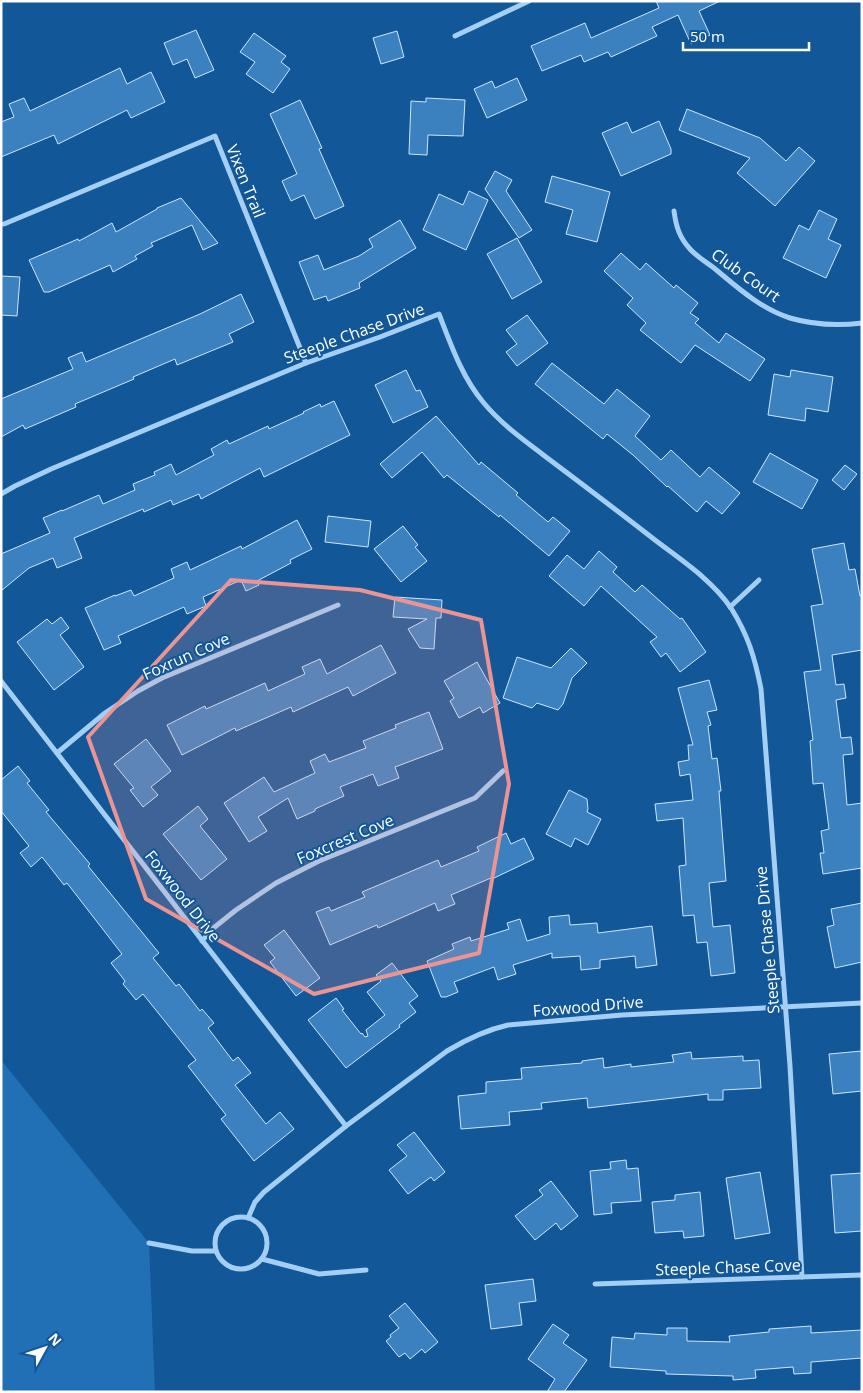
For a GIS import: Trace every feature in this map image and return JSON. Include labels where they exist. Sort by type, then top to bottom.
[{"type":"street","points":[[455,36],[529,1]]},
{"type":"street","name":"Vixen Trail","points":[[4,224],[215,136],[306,363]]},
{"type":"street","name":"Club Court","points":[[674,211],[677,229],[690,249],[764,306],[789,318],[815,324],[842,325],[862,323]]},
{"type":"street","name":"Steeple Chase Drive","points":[[1,494],[51,469],[306,363],[439,314],[462,370],[484,404],[519,436],[700,574],[730,607],[745,633],[755,660],[761,689],[790,1066],[802,1277]]},
{"type":"street","points":[[730,607],[759,580]]},
{"type":"street","name":"Foxrun Cove","points":[[57,753],[105,714],[138,691],[162,678],[338,604]]},
{"type":"street","name":"Foxwood Drive","points":[[1,681],[346,1126]]},
{"type":"street","name":"Foxcrest Cove","points":[[202,941],[211,930],[236,910],[276,883],[319,860],[475,798],[503,771]]},
{"type":"street","name":"Foxwood Drive","points":[[248,1218],[255,1202],[264,1192],[346,1126],[447,1051],[463,1041],[490,1029],[508,1025],[622,1014],[862,1002]]},
{"type":"street","points":[[238,1217],[248,1218],[262,1226],[268,1243],[266,1251],[256,1265],[235,1269],[220,1259],[216,1251],[216,1238],[219,1230],[228,1221],[238,1217]]},
{"type":"street","points":[[149,1243],[192,1251],[216,1251]]},
{"type":"street","points":[[262,1259],[319,1274],[366,1270]]},
{"type":"street","name":"Steeple Chase Cove","points":[[595,1284],[862,1275]]},
{"type":"highlighted area","points":[[231,580],[360,590],[481,620],[509,784],[479,953],[314,994],[146,899],[88,737]]},
{"type":"shaded area","points":[[1,1060],[149,1243],[155,1392],[1,1392]]},
{"type":"building","points":[[656,1],[720,1],[699,11],[710,35],[691,44],[678,15],[652,27],[657,36],[611,57],[608,52],[584,62],[581,55],[542,71],[531,46],[585,23],[591,38],[659,8]]},
{"type":"building","points":[[196,30],[214,70],[195,78],[187,59],[173,65],[164,43]]},
{"type":"building","points":[[397,31],[404,57],[381,64],[373,38]]},
{"type":"building","points":[[254,33],[286,56],[281,62],[290,69],[273,93],[246,74],[255,62],[240,52]]},
{"type":"building","points":[[120,68],[127,84],[151,72],[165,102],[131,118],[127,110],[58,144],[54,135],[1,157],[1,122],[14,117],[9,104],[24,98],[30,111]]},
{"type":"building","points":[[517,78],[527,100],[487,118],[474,89],[492,81],[495,88]]},
{"type":"building","points":[[426,98],[465,100],[463,136],[428,135],[427,155],[409,154],[411,101],[426,102]]},
{"type":"building","points":[[300,100],[322,148],[319,149],[344,206],[315,219],[304,195],[291,201],[282,181],[297,174],[270,114]]},
{"type":"building","points":[[687,109],[760,138],[786,161],[799,147],[815,161],[775,206],[737,173],[750,158],[679,130]]},
{"type":"building","points":[[659,121],[671,149],[671,154],[621,176],[602,133],[627,122],[632,133]]},
{"type":"building","points":[[495,171],[512,180],[506,191],[532,230],[519,238],[485,189]]},
{"type":"building","points":[[552,176],[610,192],[597,242],[566,234],[573,210],[545,202]]},
{"type":"building","points":[[469,191],[488,200],[466,250],[423,230],[439,194],[463,205]]},
{"type":"building","points":[[181,198],[218,243],[203,250],[192,225],[151,243],[153,246],[135,256],[137,259],[113,272],[110,265],[49,292],[44,292],[29,260],[78,239],[79,241],[112,223],[116,232],[157,208]]},
{"type":"building","points":[[819,210],[837,219],[828,239],[841,245],[826,278],[783,258],[799,225],[809,230]]},
{"type":"building","points":[[400,220],[416,248],[359,283],[360,288],[328,301],[326,296],[314,300],[299,262],[318,255],[324,270],[359,256],[373,247],[369,239]]},
{"type":"building","points":[[517,238],[542,282],[512,299],[487,254]]},
{"type":"building","points":[[621,253],[640,270],[646,263],[674,288],[676,285],[698,303],[690,313],[699,319],[695,323],[719,343],[726,333],[765,359],[750,381],[695,345],[681,363],[640,330],[646,323],[627,305],[633,298],[604,271]]},
{"type":"building","points":[[1,276],[20,277],[17,316],[1,315]]},
{"type":"building","points":[[241,294],[254,322],[229,334],[233,342],[177,365],[175,359],[75,404],[76,407],[25,429],[23,425],[1,437],[1,399],[73,369],[68,358],[82,352],[86,362],[200,314]]},
{"type":"building","points":[[527,315],[548,343],[517,366],[506,352],[517,344],[506,330]]},
{"type":"building","points":[[552,363],[604,404],[617,389],[650,416],[635,436],[661,460],[671,450],[700,477],[709,467],[740,493],[722,514],[706,501],[697,512],[607,434],[603,439],[535,384]]},
{"type":"building","points":[[406,370],[416,391],[420,390],[428,407],[393,423],[375,385]]},
{"type":"building","points":[[791,370],[833,377],[828,412],[806,408],[805,421],[768,415],[774,374],[790,377]]},
{"type":"building","points":[[334,401],[350,435],[264,477],[260,468],[201,499],[199,494],[173,505],[171,500],[144,512],[143,509],[74,538],[82,558],[57,568],[53,558],[29,568],[1,591],[1,554],[50,533],[43,518],[99,495],[103,504],[135,490],[133,484],[155,475],[154,472],[171,464],[176,475],[214,455],[211,449],[227,440],[229,444],[268,426],[269,429],[320,404],[321,407]]},
{"type":"building","points":[[436,416],[479,465],[481,462],[518,493],[516,495],[548,522],[553,517],[570,531],[549,556],[500,515],[499,517],[447,475],[444,478],[422,452],[392,478],[380,464]]},
{"type":"building","points":[[770,453],[818,480],[802,509],[753,482]]},
{"type":"building","points":[[845,465],[857,474],[844,490],[832,480]]},
{"type":"building","points":[[328,516],[371,521],[368,547],[325,542]]},
{"type":"building","points":[[297,520],[312,549],[290,560],[291,563],[257,581],[259,585],[246,591],[241,580],[203,597],[206,606],[187,614],[184,607],[118,636],[121,643],[104,650],[85,608],[131,590],[134,596],[174,578],[171,569],[187,562],[190,570],[241,546],[242,549]]},
{"type":"building","points":[[403,526],[418,545],[415,547],[427,561],[401,582],[374,549]]},
{"type":"building","points":[[844,543],[849,570],[855,569],[860,596],[862,595],[862,650],[832,655],[836,685],[844,684],[846,698],[836,700],[841,738],[851,737],[853,754],[843,755],[847,805],[862,803],[862,868],[823,874],[820,853],[824,853],[821,831],[829,829],[823,783],[813,784],[810,741],[813,740],[804,672],[821,670],[811,606],[823,604],[812,549]]},
{"type":"building","points":[[599,551],[617,567],[613,572],[635,592],[642,585],[680,619],[682,618],[706,652],[680,672],[666,653],[661,657],[650,642],[657,637],[601,586],[584,606],[549,576],[567,555],[584,569]]},
{"type":"building","points":[[395,597],[442,600],[441,618],[436,618],[434,649],[420,648],[408,629],[427,619],[393,617]]},
{"type":"building","points":[[61,617],[69,628],[60,635],[84,667],[54,690],[17,642],[47,619],[52,624]]},
{"type":"building","points":[[381,645],[396,673],[353,696],[348,687],[293,712],[291,707],[236,731],[235,728],[182,755],[167,725],[205,706],[206,709],[265,683],[268,691],[305,674],[302,667],[320,659],[327,674]]},
{"type":"building","points":[[571,648],[587,663],[572,678],[563,704],[558,710],[537,703],[532,708],[503,698],[517,657],[551,668]]},
{"type":"building","points":[[477,662],[500,703],[483,713],[480,707],[459,718],[450,701],[454,698],[444,681]]},
{"type":"building","points":[[709,680],[717,710],[707,712],[711,725],[708,726],[712,759],[717,758],[721,791],[719,791],[726,881],[709,883],[713,927],[730,925],[735,973],[711,976],[707,942],[697,943],[694,915],[683,916],[679,866],[686,865],[683,818],[657,821],[655,804],[693,800],[690,774],[680,776],[678,762],[689,760],[688,745],[693,745],[678,688]]},
{"type":"building","points":[[429,712],[443,749],[395,767],[399,778],[378,786],[373,774],[340,787],[344,796],[297,819],[288,798],[258,817],[267,831],[249,842],[224,803],[264,777],[274,792],[315,773],[310,761],[325,754],[329,762],[366,748],[363,741],[396,728],[395,725]]},
{"type":"building","points":[[146,739],[171,771],[151,787],[158,795],[143,807],[130,790],[134,788],[114,764]]},
{"type":"building","points":[[18,766],[30,781],[27,783],[49,810],[46,812],[90,864],[88,866],[159,953],[153,958],[176,986],[179,984],[200,1011],[202,1009],[214,1023],[208,1028],[233,1061],[238,1057],[251,1073],[235,1085],[266,1124],[280,1112],[294,1129],[254,1161],[221,1119],[226,1115],[188,1066],[196,1060],[143,994],[136,1000],[123,984],[125,981],[111,963],[122,954],[67,883],[64,885],[42,857],[31,867],[20,853],[29,846],[1,811],[1,780]]},
{"type":"building","points":[[569,790],[587,799],[587,812],[601,819],[588,845],[575,838],[571,847],[546,834]]},
{"type":"building","points":[[198,806],[208,819],[200,826],[227,859],[201,880],[163,834]]},
{"type":"building","points":[[506,833],[511,844],[524,838],[534,859],[492,879],[451,895],[455,904],[438,911],[435,903],[378,928],[377,925],[330,945],[316,912],[329,907],[331,911],[365,897],[362,892],[438,860],[441,867],[479,851],[477,847]]},
{"type":"building","points":[[862,903],[862,962],[835,968],[827,927],[834,925],[831,909]]},
{"type":"building","points":[[569,915],[570,925],[597,923],[598,933],[652,926],[657,965],[636,968],[635,956],[600,960],[600,968],[581,970],[580,956],[552,958],[552,953],[513,965],[516,974],[498,980],[494,967],[454,982],[458,992],[441,997],[427,961],[454,949],[452,944],[470,937],[471,941],[509,929],[507,923],[520,919],[527,941],[550,934],[549,917]]},
{"type":"building","points":[[284,930],[320,978],[296,996],[270,962],[275,958],[264,945]]},
{"type":"building","points":[[392,963],[418,996],[409,1003],[416,1012],[399,1025],[400,1027],[346,1068],[308,1020],[336,998],[344,1009],[342,1010],[361,1034],[365,1037],[368,1036],[366,1030],[385,1015],[367,992],[381,981],[376,975]]},
{"type":"building","points":[[862,1051],[862,1091],[833,1094],[829,1054]]},
{"type":"building","points":[[691,1052],[692,1059],[743,1056],[743,1061],[759,1060],[761,1088],[723,1090],[723,1100],[708,1100],[708,1094],[588,1108],[587,1098],[541,1103],[542,1109],[509,1112],[510,1125],[461,1129],[458,1096],[486,1093],[486,1082],[522,1079],[521,1068],[582,1063],[582,1061],[603,1058],[604,1068],[631,1064],[631,1067],[674,1062],[672,1055]]},
{"type":"building","points":[[414,1132],[445,1172],[434,1181],[431,1177],[408,1194],[389,1170],[407,1156],[397,1145]]},
{"type":"building","points":[[626,1160],[627,1169],[638,1168],[641,1201],[611,1203],[612,1213],[594,1215],[590,1171],[611,1169],[610,1162]]},
{"type":"building","points":[[760,1172],[770,1233],[735,1239],[726,1178]]},
{"type":"building","points":[[862,1173],[862,1231],[835,1233],[831,1175]]},
{"type":"building","points":[[551,1181],[578,1216],[561,1230],[556,1223],[535,1240],[515,1216],[543,1195],[539,1190]]},
{"type":"building","points":[[700,1192],[704,1236],[684,1238],[683,1231],[655,1233],[652,1202],[675,1200],[675,1195]]},
{"type":"building","points":[[533,1279],[536,1301],[519,1303],[522,1325],[491,1329],[485,1285]]},
{"type":"building","points":[[405,1303],[438,1342],[425,1353],[422,1349],[410,1359],[405,1353],[399,1357],[386,1341],[399,1328],[389,1316]]},
{"type":"building","points":[[553,1324],[569,1335],[563,1343],[587,1360],[564,1392],[547,1392],[555,1379],[528,1359]]},
{"type":"building","points":[[811,1326],[811,1333],[862,1330],[862,1358],[811,1362],[811,1373],[794,1374],[793,1367],[755,1370],[756,1378],[733,1380],[733,1376],[666,1374],[666,1371],[610,1367],[612,1337],[634,1339],[635,1333],[667,1335],[667,1328],[687,1328],[687,1341],[730,1342],[729,1336],[769,1332],[769,1329]]}]
